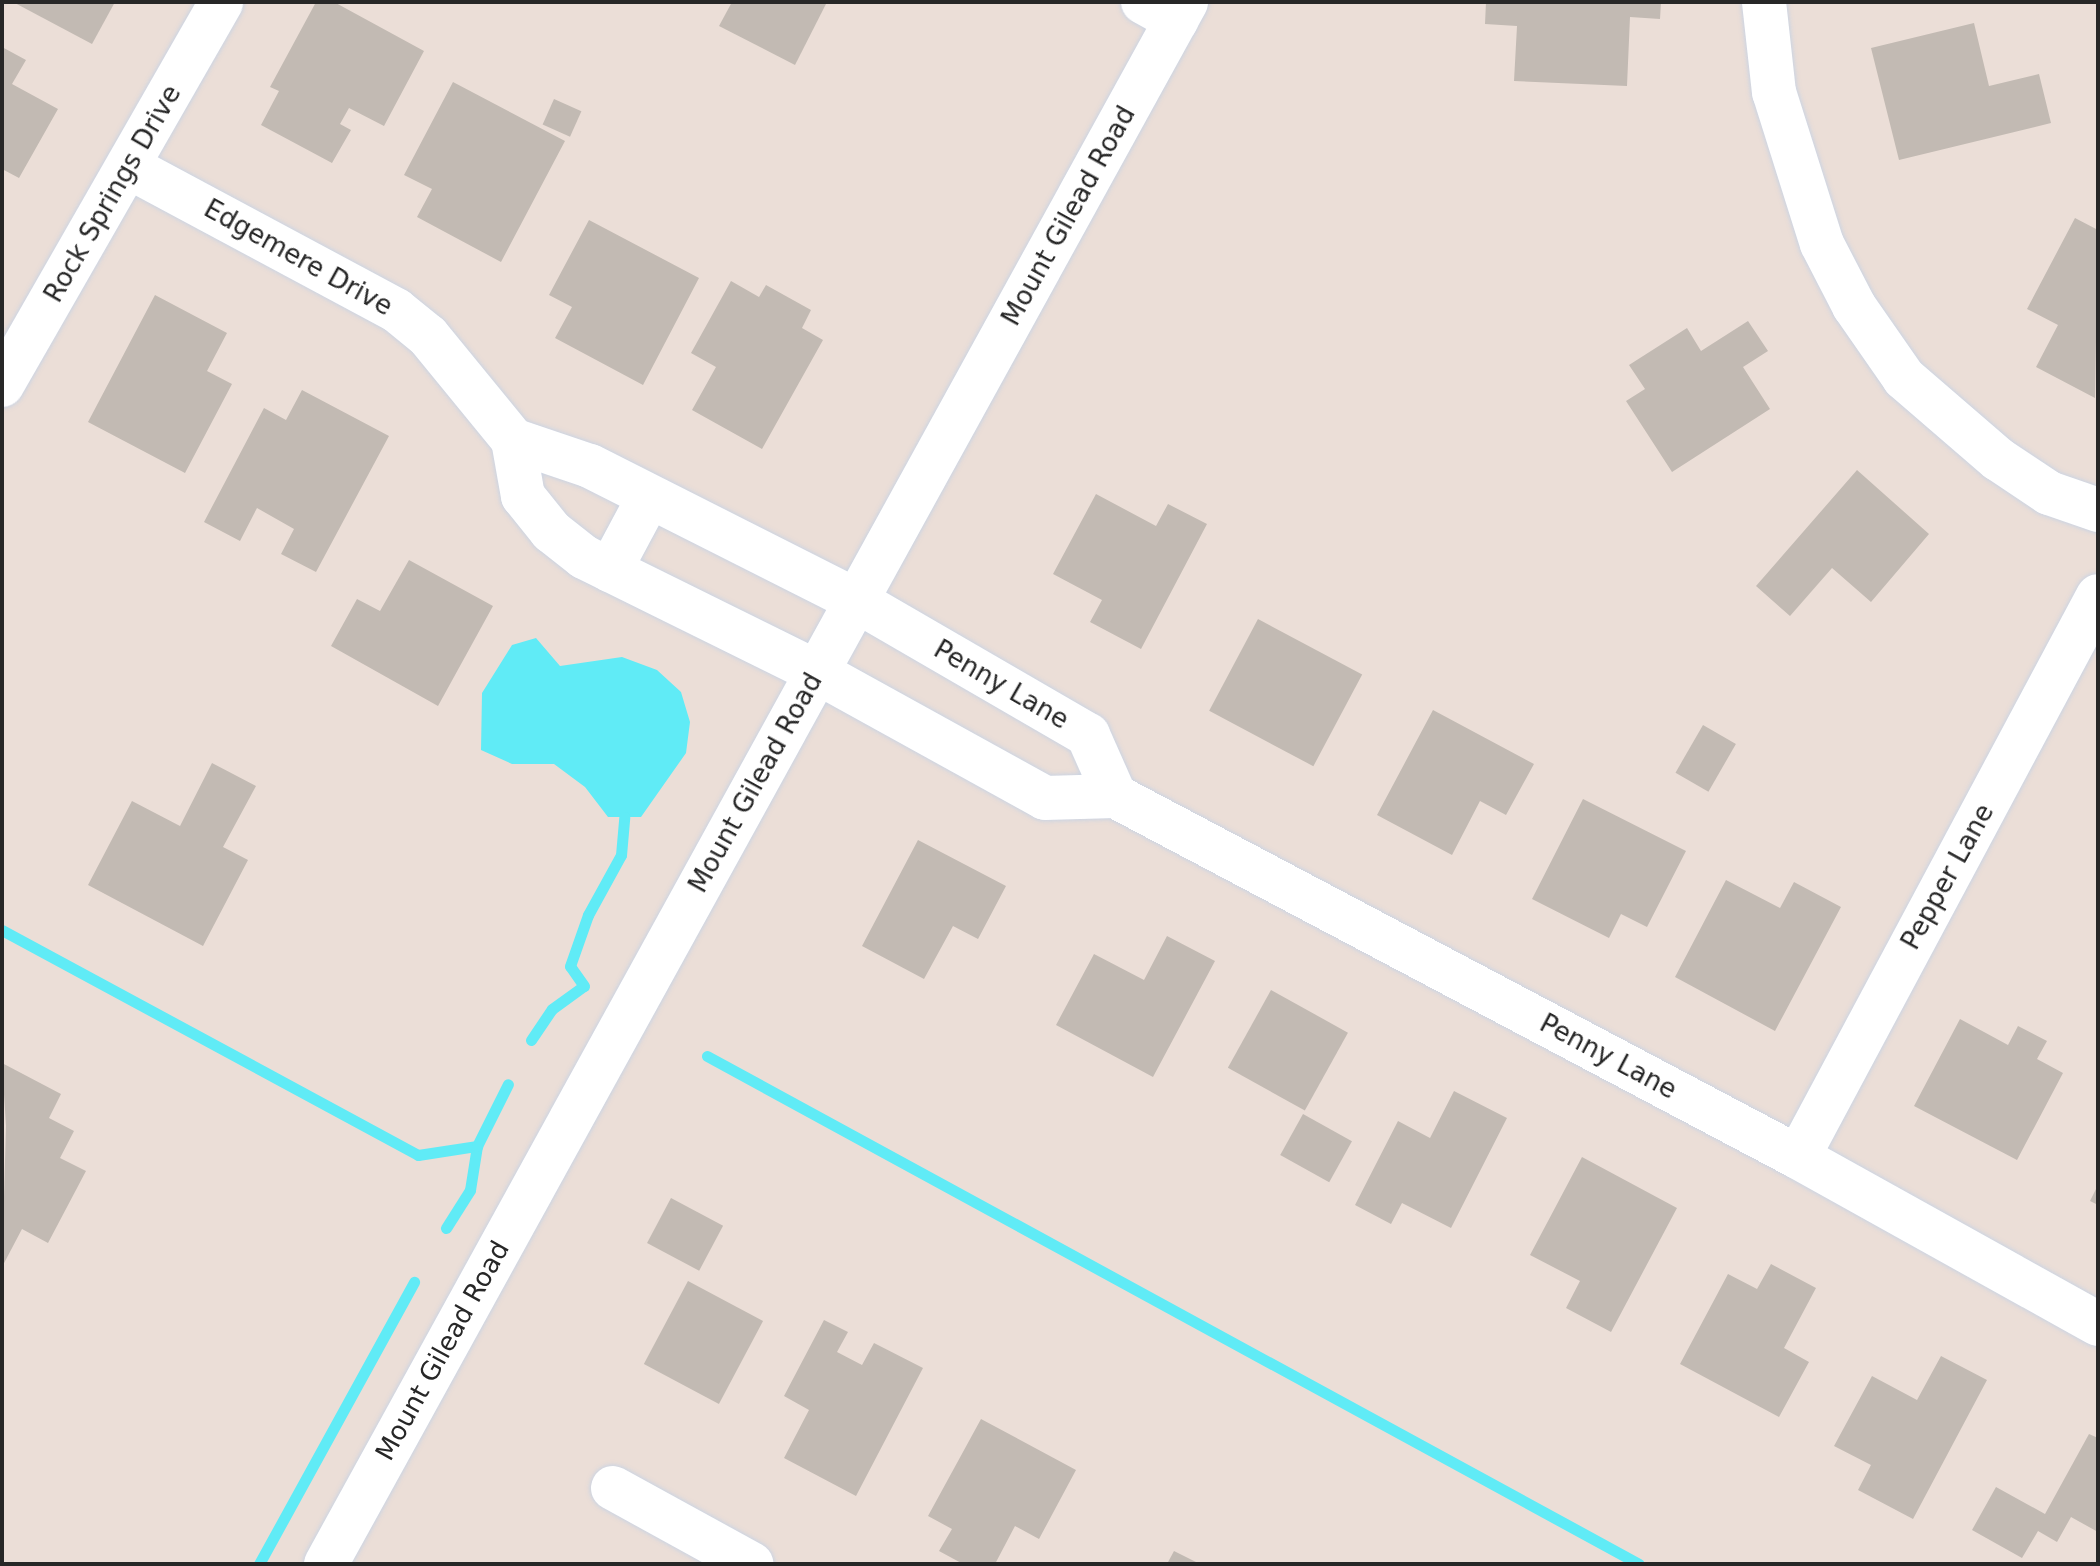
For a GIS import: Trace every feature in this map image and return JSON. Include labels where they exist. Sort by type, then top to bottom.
[{"type":"street","name":"Rock Springs Drive","points":[[2,385],[131,168],[221,2]]},
{"type":"street","points":[[1764,2],[1774,92],[1822,244],[1854,306],[1904,378],[1998,459],[2049,493],[2098,510]]},
{"type":"street","name":"Mount Gilead Road","points":[[326,1564],[857,601],[1168,8]]},
{"type":"street","name":"Edgemere Drive","points":[[131,168],[396,310],[428,336],[513,440],[523,496],[551,531],[610,570],[817,672]]},
{"type":"street","points":[[513,440],[590,466],[857,601]]},
{"type":"street","points":[[610,570],[649,497]]},
{"type":"street","name":"Pepper Lane","points":[[1798,1157],[2098,596]]},
{"type":"street","name":"Penny Lane","points":[[857,601],[1088,735],[1115,796]]},
{"type":"street","name":"Penny Lane","points":[[817,672],[1045,798],[1115,796],[1798,1157],[2098,1324]]},
{"type":"street","points":[[613,1488],[751,1564]]},
{"type":"water","points":[[536,638],[560,666],[622,657],[657,670],[681,692],[690,722],[686,753],[641,817],[608,817],[585,787],[554,764],[512,764],[481,750],[482,693],[512,645]]},
{"type":"building","points":[[13,2],[115,2],[92,44]]},
{"type":"building","points":[[316,2],[334,2],[424,51],[384,126],[349,108],[340,124],[351,130],[332,163],[261,125],[279,91],[270,87]]},
{"type":"building","points":[[732,2],[827,2],[795,65],[719,26]]},
{"type":"building","points":[[1486,2],[1661,2],[1660,19],[1630,17],[1627,86],[1514,81],[1517,26],[1485,24]]},
{"type":"building","points":[[1974,23],[1989,86],[2039,74],[2051,123],[1899,160],[1871,48]]},
{"type":"building","points":[[2,47],[26,60],[12,84],[58,109],[19,178],[2,169]]},
{"type":"building","points":[[453,82],[565,141],[501,262],[417,217],[432,189],[404,175]]},
{"type":"building","points":[[554,99],[581,111],[570,137],[543,125]]},
{"type":"building","points":[[2075,218],[2098,230],[2095,398],[2036,367],[2058,325],[2027,309]]},
{"type":"building","points":[[589,220],[699,278],[643,385],[555,338],[572,307],[549,295]]},
{"type":"building","points":[[731,281],[759,297],[766,285],[811,310],[802,328],[823,340],[762,449],[692,410],[716,367],[691,353]]},
{"type":"building","points":[[155,295],[227,333],[207,371],[232,384],[185,473],[88,422]]},
{"type":"building","points":[[1748,321],[1768,351],[1743,367],[1770,409],[1672,472],[1626,401],[1645,389],[1629,365],[1687,328],[1701,351]]},
{"type":"building","points":[[302,390],[389,436],[316,572],[281,554],[294,529],[257,508],[240,541],[204,522],[264,408],[286,420]]},
{"type":"building","points":[[1857,470],[1929,534],[1871,602],[1832,568],[1790,616],[1756,586]]},
{"type":"building","points":[[1096,494],[1156,526],[1168,504],[1207,524],[1141,649],[1090,622],[1102,600],[1053,574]]},
{"type":"building","points":[[409,560],[493,606],[438,706],[331,646],[357,599],[380,611]]},
{"type":"building","points":[[1258,619],[1362,674],[1313,766],[1209,711]]},
{"type":"building","points":[[1433,710],[1534,764],[1506,815],[1480,801],[1452,855],[1377,815]]},
{"type":"building","points":[[1703,725],[1736,744],[1708,792],[1676,773]]},
{"type":"building","points":[[212,763],[256,786],[223,847],[248,860],[203,946],[88,885],[132,801],[180,826]]},
{"type":"building","points":[[1583,799],[1686,851],[1647,927],[1621,914],[1609,938],[1532,899]]},
{"type":"building","points":[[918,840],[1006,886],[978,939],[953,926],[924,979],[862,946]]},
{"type":"building","points":[[1726,880],[1780,908],[1794,882],[1841,907],[1775,1031],[1675,977]]},
{"type":"building","points":[[1167,936],[1215,961],[1153,1077],[1056,1025],[1094,954],[1144,980]]},
{"type":"building","points":[[1271,990],[1348,1033],[1305,1111],[1228,1068]]},
{"type":"building","points":[[1960,1019],[2008,1045],[2018,1026],[2047,1041],[2037,1059],[2063,1073],[2017,1160],[1914,1106]]},
{"type":"building","points":[[2,1063],[61,1094],[49,1118],[74,1131],[60,1158],[86,1171],[48,1243],[22,1229],[2,1267],[6,1126]]},
{"type":"building","points":[[1454,1091],[1507,1118],[1451,1228],[1402,1203],[1391,1224],[1355,1205],[1398,1121],[1430,1138]]},
{"type":"building","points":[[1303,1114],[1352,1141],[1329,1182],[1280,1155]]},
{"type":"building","points":[[1582,1157],[1677,1208],[1611,1332],[1566,1308],[1580,1281],[1530,1255]]},
{"type":"building","points":[[2098,1185],[2098,1205],[2090,1201]]},
{"type":"building","points":[[671,1198],[723,1226],[699,1271],[647,1243]]},
{"type":"building","points":[[1771,1264],[1816,1288],[1784,1348],[1809,1362],[1779,1417],[1680,1364],[1728,1274],[1757,1289]]},
{"type":"building","points":[[688,1281],[763,1321],[719,1404],[644,1364]]},
{"type":"building","points":[[824,1320],[848,1332],[837,1352],[862,1365],[874,1343],[923,1368],[856,1496],[784,1458],[809,1410],[784,1396]]},
{"type":"building","points":[[1941,1356],[1987,1380],[1913,1519],[1858,1490],[1871,1465],[1834,1446],[1872,1376],[1917,1400]]},
{"type":"building","points":[[981,1419],[1076,1470],[1039,1539],[1015,1526],[995,1564],[963,1564],[939,1551],[952,1529],[928,1516]]},
{"type":"building","points":[[2089,1434],[2098,1438],[2098,1532],[2071,1517],[2057,1542],[2038,1531],[2022,1558],[1972,1530],[1996,1487],[2045,1514]]},
{"type":"building","points":[[1174,1551],[1200,1564],[1167,1564]]},
{"type":"waterway","points":[[531,1040],[552,1009],[584,986],[570,966],[588,915],[621,855],[624,817]]},
{"type":"waterway","points":[[2,930],[418,1155],[477,1146]]},
{"type":"waterway","points":[[707,1056],[1639,1564]]},
{"type":"waterway","points":[[446,1228],[470,1190],[477,1146],[508,1084]]},
{"type":"waterway","points":[[259,1564],[414,1282]]}]
